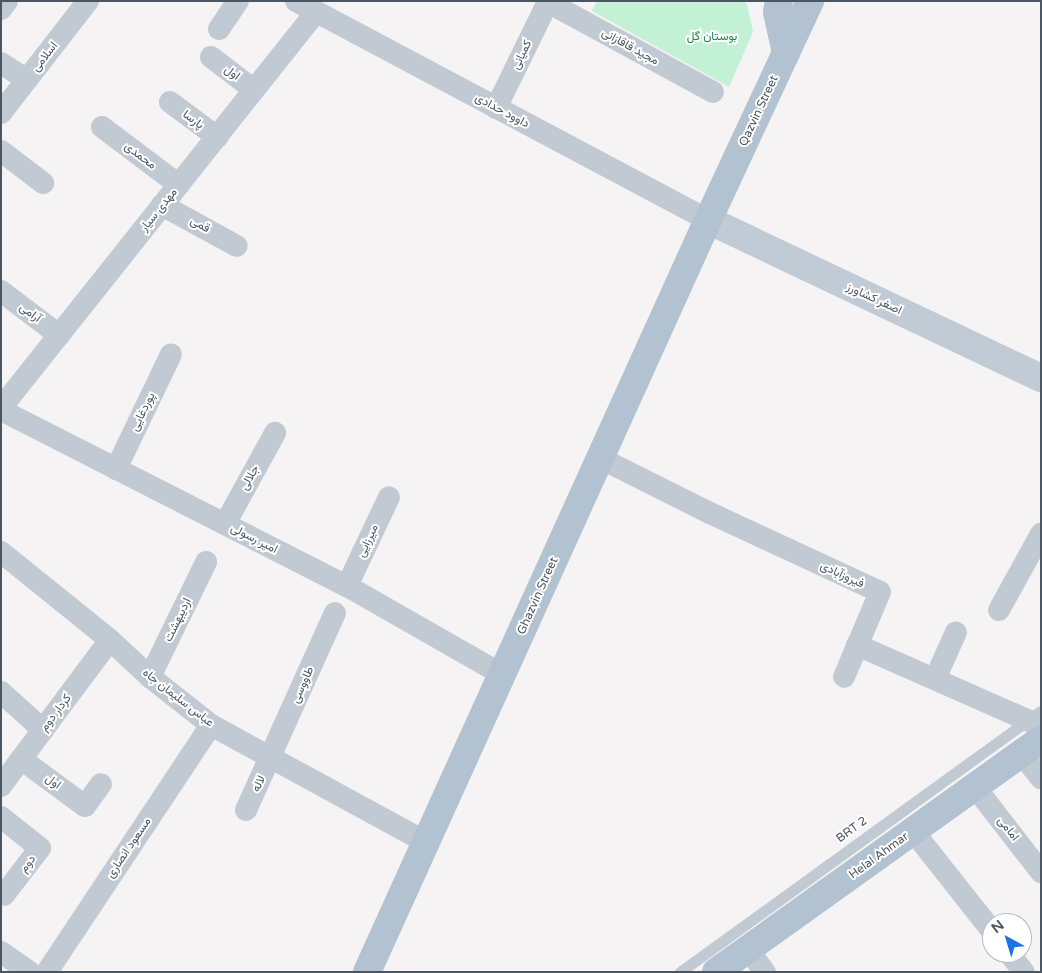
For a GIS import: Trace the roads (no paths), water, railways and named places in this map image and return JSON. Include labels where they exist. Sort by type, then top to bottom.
[{"type":"main road","points":[[779,1],[778,21],[786,53]]},
{"type":"main road","name":"Qazvin Street","points":[[708,220],[810,1]]},
{"type":"main road","name":"Ghazvin Street","points":[[367,972],[708,220]]},
{"type":"main road","name":"Helal Ahmar","points":[[716,972],[975,787],[1034,730]]},
{"type":"street","points":[[1,9],[8,1]]},
{"type":"street","name":"اسلامی","points":[[1,112],[88,1]]},
{"type":"street","points":[[219,29],[238,1]]},
{"type":"street","name":"داوود حدادی","points":[[296,1],[708,220]]},
{"type":"street","name":"مجید قاقازانی","points":[[547,2],[581,9],[713,92]]},
{"type":"street","name":"کمیانی","points":[[496,108],[547,2]]},
{"type":"street","name":"مهدی سیار","points":[[1,409],[316,12]]},
{"type":"street","name":"اول","points":[[211,57],[254,90]]},
{"type":"street","points":[[1,63],[27,80]]},
{"type":"street","name":"پارسا","points":[[170,102],[217,137]]},
{"type":"street","name":"محمدی","points":[[102,127],[179,185]]},
{"type":"street","points":[[1,152],[44,182]]},
{"type":"street","name":"قمی","points":[[162,205],[237,246]]},
{"type":"street","name":"اصغر کشاورز","points":[[708,220],[1041,378]]},
{"type":"street","name":"آرامی","points":[[4,298],[59,335]]},
{"type":"street","name":"پوردغایی","points":[[116,469],[171,354]]},
{"type":"street","name":"امیر رسولی","points":[[1,409],[346,586],[503,675]]},
{"type":"street","name":"جلالی","points":[[225,524],[275,433]]},
{"type":"street","name":"فیروزآبادی","points":[[600,458],[710,513],[880,592],[857,645]]},
{"type":"street","name":"میرزایی","points":[[346,586],[389,497]]},
{"type":"street","points":[[999,610],[1041,534]]},
{"type":"street","name":"عباس سلیمان جاه","points":[[1,552],[110,640],[150,677],[211,725],[426,843]]},
{"type":"street","name":"اردیبهشت","points":[[150,677],[206,562]]},
{"type":"street","name":"طاووسی","points":[[271,758],[335,613]]},
{"type":"street","points":[[935,679],[956,632]]},
{"type":"street","name":"کردار دوم","points":[[1,786],[110,640]]},
{"type":"street","points":[[844,677],[857,645],[935,679],[1034,730],[1041,778]]},
{"type":"street","points":[[1,692],[43,730]]},
{"type":"street","name":"مسعود انصاری","points":[[47,972],[211,725]]},
{"type":"street","name":"لاله","points":[[246,810],[271,758]]},
{"type":"street","name":"اول","points":[[21,759],[85,806],[101,784]]},
{"type":"street","name":"امامی","points":[[975,787],[1041,872]]},
{"type":"street","name":"دوم","points":[[1,817],[40,848],[4,896]]},
{"type":"street","points":[[913,831],[982,919]]},
{"type":"street","points":[[748,949],[765,972]]},
{"type":"street","points":[[1,952],[30,972]]},
{"type":"lane","name":"BRT 2","points":[[680,972],[1034,730]]},
{"type":"park label","name":"بوستان گل","points":[[712,37]]}]
